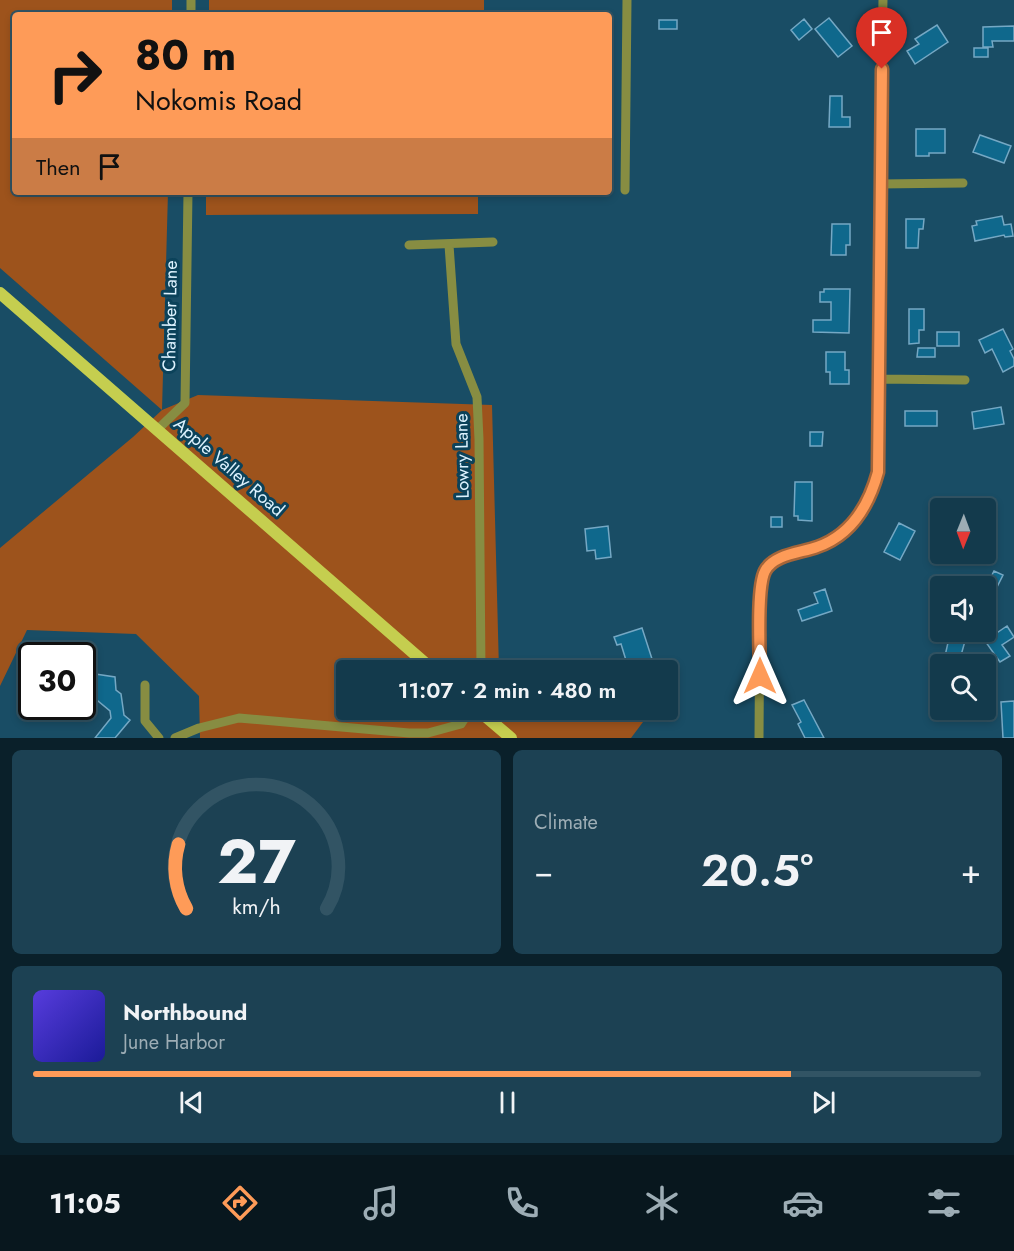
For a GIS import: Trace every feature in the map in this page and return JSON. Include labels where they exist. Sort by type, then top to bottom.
[{"type":"main road","name":"Apple Valley Road","points":[[0,293],[422,660]]},
{"type":"main road","points":[[489,720],[511,738]]},
{"type":"street","points":[[626,190],[627,0]]},
{"type":"street","points":[[759,738],[760,586],[765,570],[778,559],[820,547],[844,532],[859,516],[871,495],[878,472],[879,184],[883,0]]},
{"type":"street","points":[[879,184],[963,183]]},
{"type":"street","name":"Chamber Lane","points":[[158,429],[185,403],[188,195]]},
{"type":"street","points":[[409,245],[493,242]]},
{"type":"street","name":"Lowry Lane","points":[[449,245],[456,344],[477,397],[481,660]]},
{"type":"street","points":[[878,379],[965,380]]},
{"type":"street","points":[[145,685],[145,721],[159,738]]},
{"type":"street","points":[[175,738],[199,728],[239,718],[428,733],[461,724],[464,720]]},
{"type":"shaded area","points":[[0,0],[172,0],[172,12],[12,12],[12,195],[168,195],[162,410],[0,268]]},
{"type":"shaded area","points":[[209,0],[484,0],[484,12],[209,12]]},
{"type":"shaded area","points":[[206,195],[478,195],[478,214],[206,215]]},
{"type":"shaded area","points":[[198,395],[492,405],[499,660],[336,660],[336,720],[644,720],[631,738],[200,738],[199,696],[136,634],[27,630],[21,642],[18,642],[18,649],[0,686],[0,548],[162,410]]},
{"type":"building","points":[[829,18],[852,46],[838,57],[815,29]]},
{"type":"building","points":[[804,19],[812,29],[799,40],[791,30]]},
{"type":"building","points":[[659,20],[677,20],[677,29],[659,29]]},
{"type":"building","points":[[937,25],[948,42],[915,64],[907,51],[919,44],[915,39]]},
{"type":"building","points":[[1014,26],[1014,41],[992,41],[993,47],[983,47],[983,27]]},
{"type":"building","points":[[974,48],[988,48],[988,57],[974,57]]},
{"type":"building","points":[[830,96],[842,96],[842,117],[850,117],[850,127],[829,127]]},
{"type":"building","points":[[916,129],[945,129],[945,153],[916,156]]},
{"type":"building","points":[[980,135],[1011,146],[1004,163],[973,152]]},
{"type":"building","points":[[1002,216],[1004,225],[1011,224],[1013,236],[1005,237],[1004,235],[975,241],[972,226],[977,225],[976,221]]},
{"type":"building","points":[[906,219],[924,219],[923,229],[919,229],[918,248],[906,248]]},
{"type":"building","points":[[832,224],[850,224],[850,245],[846,245],[846,255],[831,255]]},
{"type":"building","points":[[824,289],[850,289],[849,333],[813,332],[813,320],[831,320],[831,302],[820,302],[820,292],[824,292]]},
{"type":"building","points":[[909,309],[924,309],[924,330],[919,330],[919,343],[909,344]]},
{"type":"building","points":[[1003,329],[1013,349],[1010,351],[1014,359],[1014,366],[1003,372],[992,349],[985,353],[979,340]]},
{"type":"building","points":[[937,332],[959,332],[959,346],[937,346]]},
{"type":"building","points":[[918,348],[935,348],[935,357],[917,357]]},
{"type":"building","points":[[826,352],[845,352],[845,370],[849,370],[849,384],[830,384],[830,372],[826,372]]},
{"type":"building","points":[[1001,407],[1004,424],[974,429],[972,412]]},
{"type":"building","points":[[905,411],[937,411],[937,426],[905,426]]},
{"type":"building","points":[[810,432],[823,432],[822,446],[810,446]]},
{"type":"building","points":[[795,482],[812,482],[812,521],[798,520],[798,516],[794,516]]},
{"type":"building","points":[[771,517],[782,517],[782,527],[771,527]]},
{"type":"building","points":[[899,523],[915,531],[900,560],[884,552]]},
{"type":"building","points":[[608,526],[611,557],[596,559],[595,550],[587,551],[585,529]]},
{"type":"building","points":[[994,571],[1003,575],[997,587],[996,576],[992,576]]},
{"type":"building","points":[[825,589],[832,611],[802,621],[798,610],[818,603],[814,593]]},
{"type":"building","points":[[1007,626],[1014,637],[1002,645],[1010,656],[1000,662],[986,642],[996,642],[996,634]]},
{"type":"building","points":[[642,628],[652,660],[626,660],[621,644],[617,645],[614,637]]},
{"type":"building","points":[[948,642],[965,642],[961,654],[945,654]]},
{"type":"building","points":[[96,674],[115,677],[116,690],[121,694],[124,715],[130,720],[115,738],[95,738],[111,718],[110,711],[96,699]]},
{"type":"building","points":[[804,700],[824,738],[805,738],[798,724],[801,722],[792,705]]},
{"type":"building","points":[[1014,701],[1014,738],[1003,738],[1001,702]]},
{"type":"route","points":[[760,676],[760,586],[765,570],[778,559],[820,547],[844,532],[859,516],[871,495],[878,472],[879,184],[882,69]]}]
